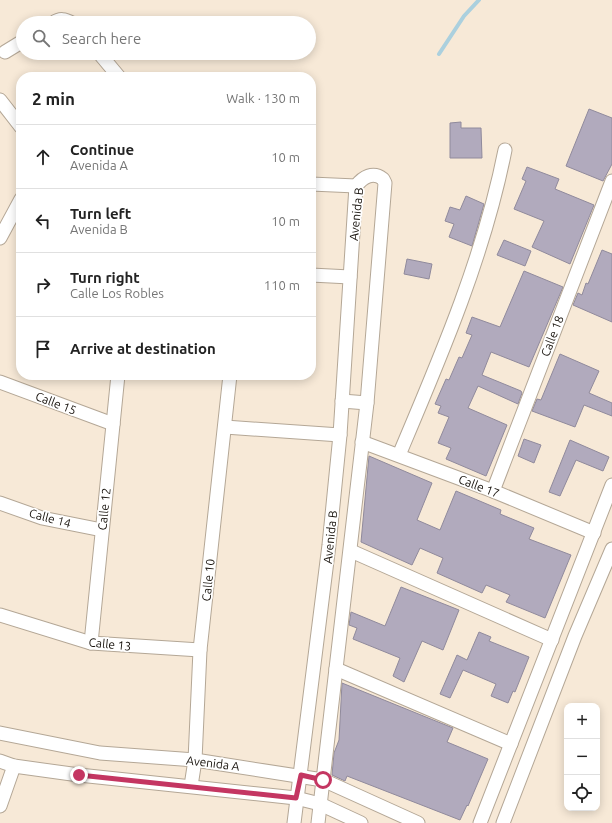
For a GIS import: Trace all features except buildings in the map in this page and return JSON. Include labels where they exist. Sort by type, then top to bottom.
[{"type":"street","points":[[6,52],[16,46]]},
{"type":"street","points":[[105,60],[114,72]]},
{"type":"street","points":[[0,100],[16,121]]},
{"type":"street","points":[[399,455],[444,347],[481,242],[499,179],[504,150]]},
{"type":"street","name":"Avenida B","points":[[294,823],[329,545],[340,435],[356,186],[367,176],[375,175],[383,178],[385,183],[367,403],[351,551],[318,823]]},
{"type":"street","name":"Calle 18","points":[[493,491],[612,181]]},
{"type":"street","points":[[316,184],[356,186]]},
{"type":"street","points":[[2,229],[16,207]]},
{"type":"street","points":[[316,275],[350,277]]},
{"type":"street","name":"Calle 12","points":[[91,644],[117,380]]},
{"type":"street","name":"Calle 10","points":[[191,786],[195,760],[200,650],[230,380]]},
{"type":"street","name":"Calle 15","points":[[0,382],[113,424]]},
{"type":"street","points":[[342,401],[367,403]]},
{"type":"street","points":[[225,427],[340,435]]},
{"type":"street","name":"Calle 17","points":[[362,442],[493,491],[594,532]]},
{"type":"street","points":[[480,823],[612,486]]},
{"type":"street","name":"Calle 14","points":[[0,503],[42,518],[102,530]]},
{"type":"street","points":[[502,823],[575,636],[612,549]]},
{"type":"street","points":[[351,551],[552,640]]},
{"type":"street","name":"Calle 13","points":[[0,615],[91,644],[200,650]]},
{"type":"street","points":[[336,669],[511,744]]},
{"type":"street","name":"Avenida A","points":[[0,733],[100,753],[195,760],[301,775],[323,780],[418,823]]},
{"type":"street","points":[[0,760],[14,766],[79,775],[296,798],[320,804],[361,823]]},
{"type":"street","points":[[0,806],[14,766]]},
{"type":"waterway","points":[[439,54],[464,16],[479,0]]},
{"type":"route","points":[[79,775],[296,798],[301,775],[323,780]]}]
